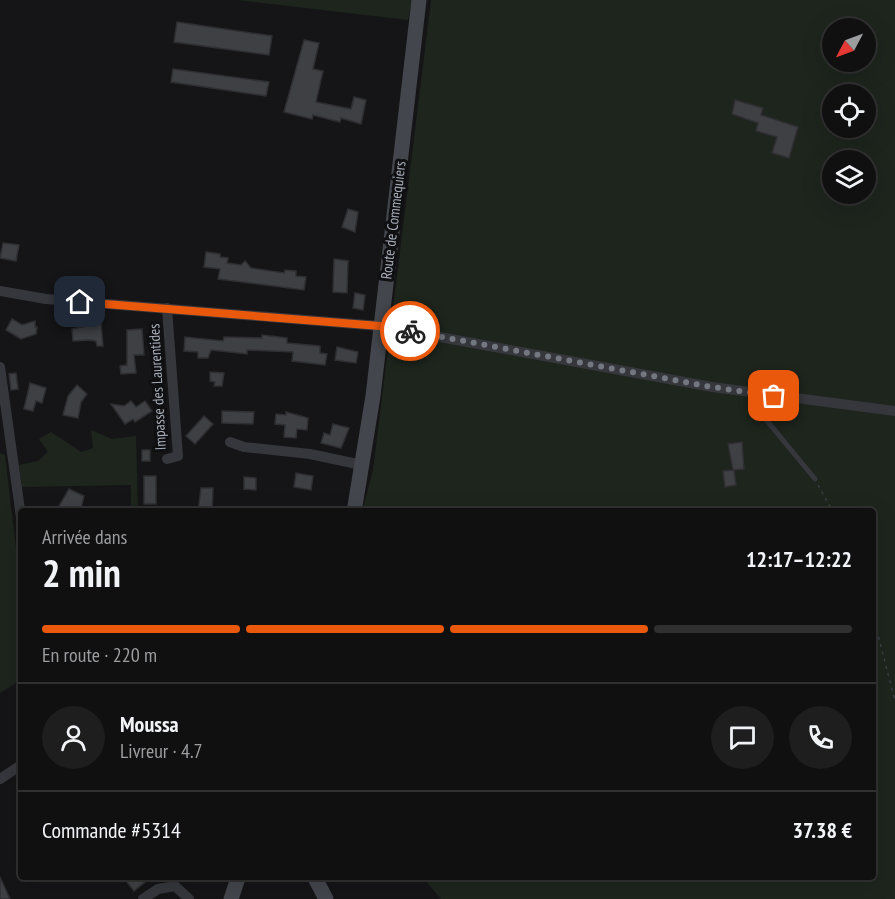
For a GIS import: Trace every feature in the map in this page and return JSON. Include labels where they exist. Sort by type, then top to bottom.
[{"type":"street","name":"Route de Commequiers","points":[[355,508],[380,326],[419,0]]},
{"type":"street","points":[[0,291],[46,299],[380,326],[751,393],[895,411]]},
{"type":"street","name":"Impasse des Laurentides","points":[[167,308],[178,456],[167,459]]},
{"type":"street","points":[[0,367],[20,508]]},
{"type":"street","points":[[230,442],[244,447],[310,454],[362,465]]},
{"type":"street","points":[[0,779],[18,767]]},
{"type":"street","points":[[231,899],[237,880]]},
{"type":"street","points":[[316,880],[326,899]]},
{"type":"street","points":[[143,899],[158,889],[175,886],[189,899]]},
{"type":"lane","points":[[751,393],[754,405],[815,479]]},
{"type":"path","points":[[815,479],[831,508]]},
{"type":"path","points":[[876,627],[895,702]]},
{"type":"shaded area","points":[[237,0],[412,0],[408,20]]},
{"type":"shaded area","points":[[431,0],[895,0],[895,899],[441,899],[425,880],[876,880],[876,508],[363,508],[373,470]]},
{"type":"shaded area","points":[[91,430],[112,439],[136,436],[138,508],[131,508],[131,485],[22,487],[19,465],[38,461],[48,452],[39,439],[51,432],[81,452],[93,448]]},
{"type":"shaded area","points":[[0,453],[5,455],[18,565],[18,682],[0,693]]},
{"type":"building","points":[[177,22],[272,36],[269,55],[174,42]]},
{"type":"building","points":[[304,40],[319,43],[313,69],[323,71],[316,102],[351,109],[354,97],[366,100],[361,124],[341,118],[340,122],[313,115],[312,119],[284,112]]},
{"type":"building","points":[[173,69],[269,82],[266,96],[171,82]]},
{"type":"building","points":[[735,100],[763,108],[761,115],[798,127],[789,158],[772,153],[777,137],[756,131],[758,123],[732,114]]},
{"type":"building","points":[[348,209],[358,212],[355,232],[342,227]]},
{"type":"building","points":[[3,243],[19,245],[16,261],[0,258]]},
{"type":"building","points":[[206,252],[228,258],[227,263],[241,265],[245,261],[251,268],[284,273],[285,270],[296,271],[296,276],[306,277],[304,290],[218,279],[220,269],[204,267]]},
{"type":"building","points":[[334,259],[348,261],[347,293],[333,292]]},
{"type":"building","points":[[355,293],[365,295],[363,310],[353,308]]},
{"type":"building","points":[[12,319],[22,325],[35,321],[36,334],[21,339],[6,330]]},
{"type":"building","points":[[101,323],[103,346],[97,346],[96,341],[90,340],[73,341],[72,329]]},
{"type":"building","points":[[142,329],[144,355],[134,355],[136,373],[121,374],[120,366],[127,365],[127,330]]},
{"type":"building","points":[[262,335],[287,338],[287,343],[320,346],[320,353],[327,354],[325,365],[292,361],[293,352],[247,350],[247,354],[211,350],[208,358],[198,358],[198,352],[184,351],[185,337],[223,341],[224,337],[262,338]]},
{"type":"building","points":[[337,347],[358,352],[356,363],[335,360]]},
{"type":"building","points":[[210,372],[224,373],[222,386],[214,386],[215,382],[210,381]]},
{"type":"building","points":[[16,373],[18,389],[11,390],[9,374]]},
{"type":"building","points":[[30,383],[46,388],[42,403],[36,401],[33,411],[24,409]]},
{"type":"building","points":[[77,385],[87,394],[81,402],[78,418],[63,415],[68,396]]},
{"type":"building","points":[[131,401],[136,407],[145,401],[152,411],[135,422],[133,419],[125,424],[111,404],[124,406]]},
{"type":"building","points":[[222,411],[254,412],[253,424],[222,423]]},
{"type":"building","points":[[286,412],[308,418],[307,430],[297,429],[296,438],[284,437],[285,425],[275,424],[276,414],[286,415]]},
{"type":"building","points":[[204,416],[213,424],[195,444],[186,436]]},
{"type":"building","points":[[333,424],[349,428],[341,448],[321,443],[324,433],[330,435]]},
{"type":"building","points":[[742,442],[744,469],[734,470],[736,485],[725,487],[723,471],[733,470],[728,444]]},
{"type":"building","points":[[142,450],[150,450],[150,461],[142,461]]},
{"type":"building","points":[[296,473],[313,476],[311,490],[294,487]]},
{"type":"building","points":[[144,476],[156,476],[156,504],[144,504]]},
{"type":"building","points":[[244,477],[256,478],[256,490],[244,489]]},
{"type":"building","points":[[201,488],[213,488],[212,508],[198,508]]},
{"type":"building","points":[[69,489],[84,496],[81,508],[59,506]]},
{"type":"building","points":[[0,877],[10,899],[0,899]]},
{"type":"building","points":[[128,880],[148,880],[134,891],[126,881]]},
{"type":"way so far","points":[[410,331],[712,387],[774,396]]},
{"type":"route","points":[[80,302],[346,323],[410,331]]}]
